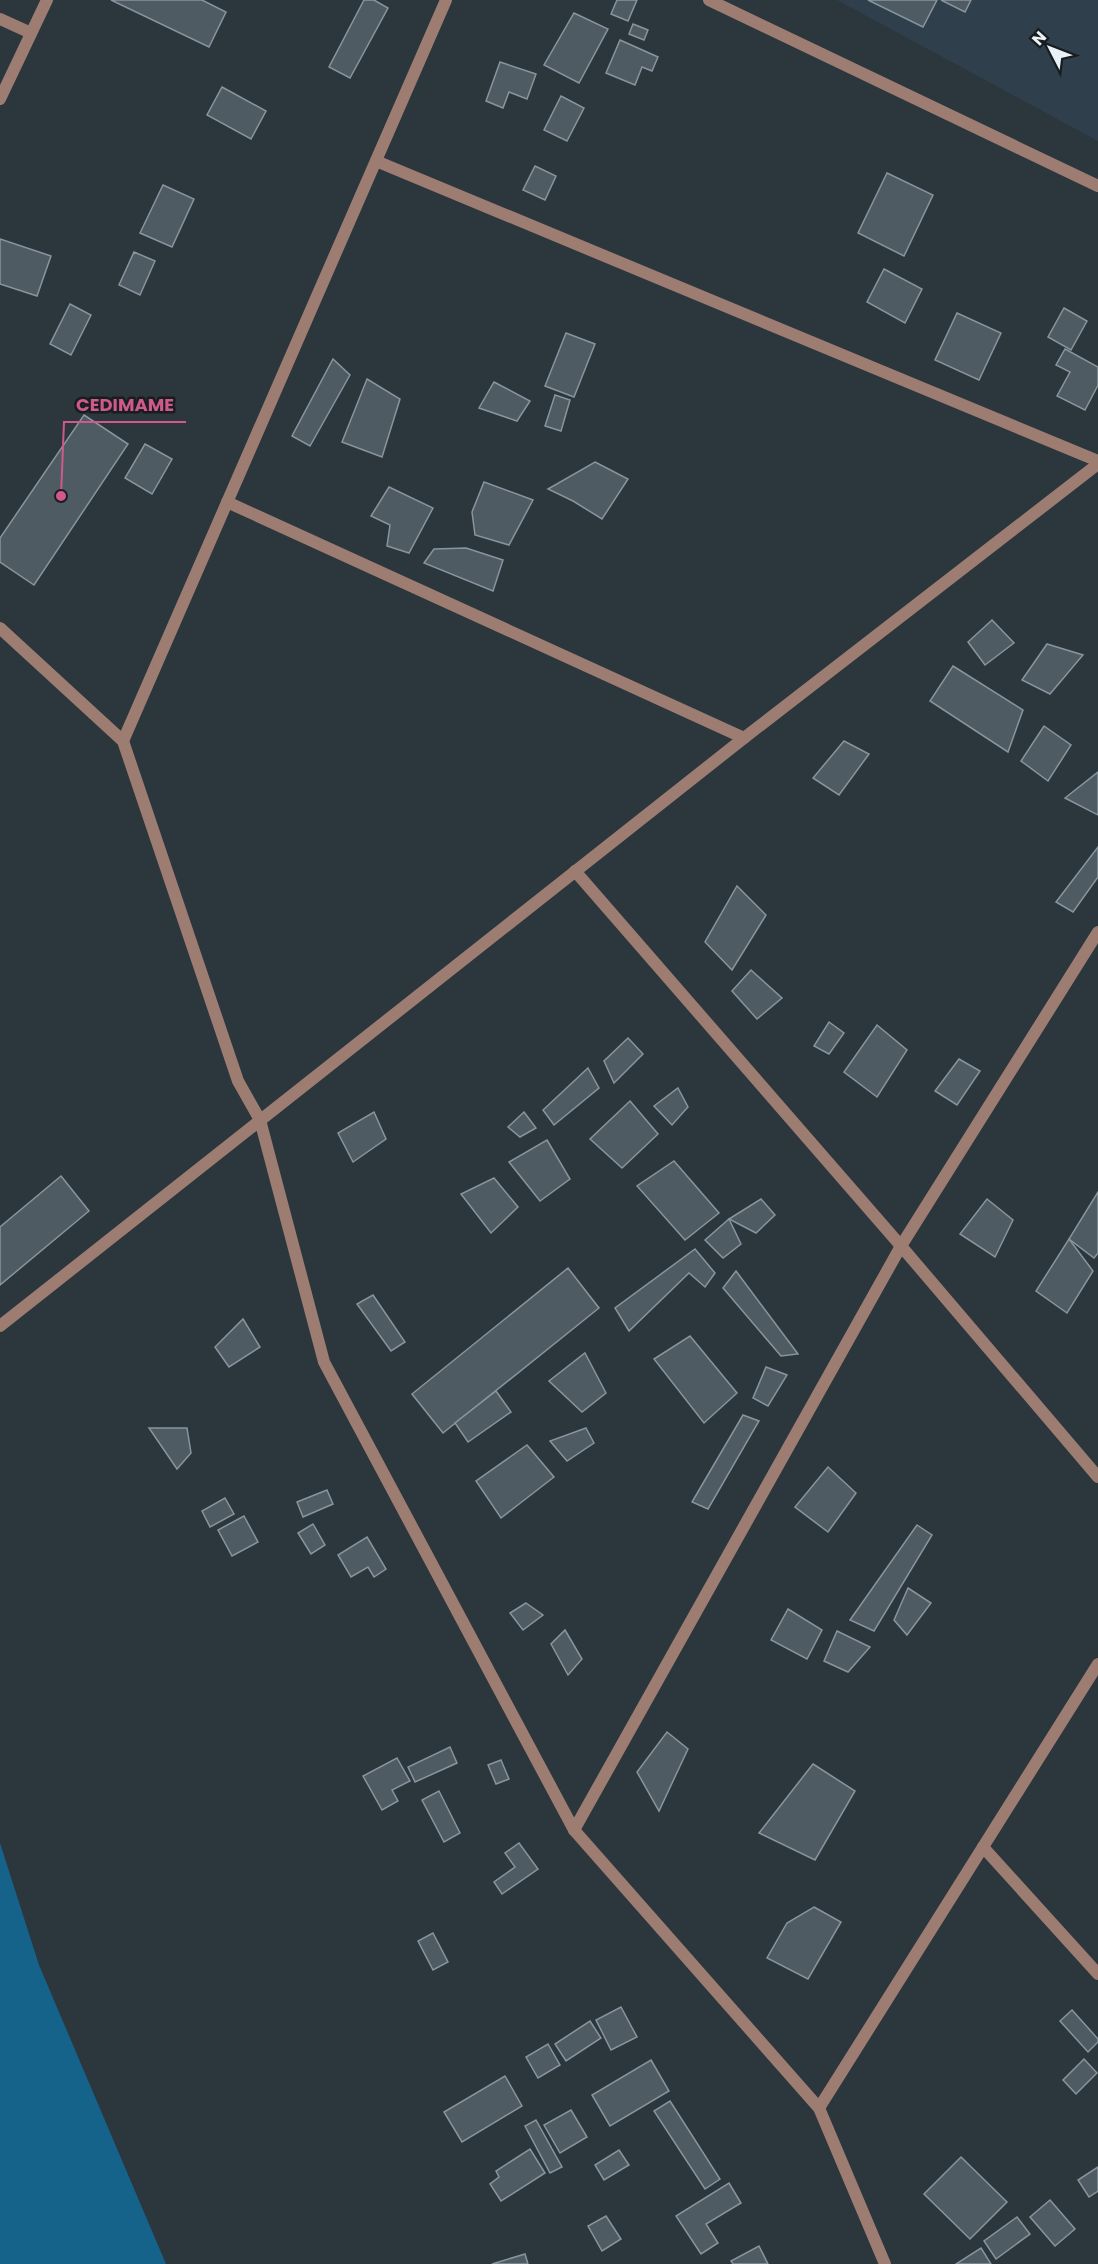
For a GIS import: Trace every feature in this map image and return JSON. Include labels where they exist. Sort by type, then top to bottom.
[{"type":"street","points":[[0,99],[47,0]]},
{"type":"street","points":[[123,741],[446,0]]},
{"type":"street","points":[[709,0],[1098,186]]},
{"type":"street","points":[[0,19],[31,33]]},
{"type":"street","points":[[0,1326],[744,738],[1098,462],[376,161]]},
{"type":"street","points":[[228,502],[744,738]]},
{"type":"street","points":[[0,628],[123,741],[237,1081],[260,1120],[324,1362],[574,1830],[819,2108],[885,2264]]},
{"type":"street","points":[[575,871],[1098,1477]]},
{"type":"street","points":[[574,1830],[901,1246],[1098,932]]},
{"type":"street","points":[[819,2108],[1098,1664]]},
{"type":"street","points":[[983,1847],[1098,1974]]},
{"type":"shaded area","points":[[837,0],[1098,0],[1098,141]]},
{"type":"water","points":[[0,1843],[39,1965],[166,2264],[0,2264]]},
{"type":"building","points":[[111,0],[202,0],[226,12],[209,47]]},
{"type":"building","points":[[364,0],[374,0],[388,8],[350,78],[329,67]]},
{"type":"building","points":[[617,0],[637,0],[628,21],[611,14]]},
{"type":"building","points":[[868,0],[937,0],[923,27]]},
{"type":"building","points":[[941,0],[971,0],[965,12]]},
{"type":"building","points":[[574,13],[608,29],[579,83],[544,65]]},
{"type":"building","points":[[633,24],[648,30],[644,40],[629,34]]},
{"type":"building","points":[[620,40],[658,57],[652,71],[642,67],[635,85],[606,73]]},
{"type":"building","points":[[500,62],[536,74],[527,99],[509,92],[503,108],[486,101]]},
{"type":"building","points":[[222,87],[266,111],[251,139],[207,115]]},
{"type":"building","points":[[561,96],[584,108],[567,141],[544,130]]},
{"type":"building","points":[[535,166],[556,176],[545,200],[523,190]]},
{"type":"building","points":[[887,173],[933,195],[904,256],[858,233]]},
{"type":"building","points":[[163,185],[194,199],[172,247],[140,233]]},
{"type":"building","points":[[0,239],[51,256],[37,296],[0,284]]},
{"type":"building","points":[[134,252],[155,261],[140,295],[119,285]]},
{"type":"building","points":[[884,269],[922,289],[905,323],[867,302]]},
{"type":"building","points":[[70,304],[91,315],[71,355],[50,344]]},
{"type":"building","points":[[1064,308],[1087,321],[1071,350],[1048,337]]},
{"type":"building","points":[[957,313],[1001,333],[979,380],[935,360]]},
{"type":"building","points":[[566,333],[595,344],[574,397],[545,386]]},
{"type":"building","points":[[1065,349],[1098,367],[1098,385],[1085,410],[1057,396],[1070,372],[1056,365]]},
{"type":"building","points":[[333,359],[350,375],[310,446],[292,436]]},
{"type":"building","points":[[367,379],[400,399],[382,457],[342,442]]},
{"type":"building","points":[[494,382],[530,401],[517,421],[479,408]]},
{"type":"building","points":[[555,395],[570,400],[561,431],[545,426]]},
{"type":"building","points":[[84,415],[128,444],[34,585],[0,562],[0,538]]},
{"type":"building","points":[[145,444],[172,459],[152,494],[125,478]]},
{"type":"building","points":[[595,462],[628,479],[602,519],[548,489]]},
{"type":"building","points":[[484,482],[533,500],[509,545],[475,535],[472,512]]},
{"type":"building","points":[[389,487],[433,508],[409,553],[387,546],[390,525],[371,516]]},
{"type":"building","points":[[466,548],[503,560],[493,591],[424,563],[434,549]]},
{"type":"building","points":[[992,620],[1014,643],[985,665],[968,642]]},
{"type":"building","points":[[1047,644],[1083,655],[1050,694],[1022,680]]},
{"type":"building","points":[[953,666],[1023,710],[1008,752],[930,701]]},
{"type":"building","points":[[1044,726],[1071,745],[1048,781],[1021,761]]},
{"type":"building","points":[[844,741],[869,754],[839,795],[813,778]]},
{"type":"building","points":[[1098,772],[1098,815],[1065,798]]},
{"type":"building","points":[[1098,847],[1098,877],[1073,912],[1056,902]]},
{"type":"building","points":[[737,886],[766,915],[732,970],[705,942]]},
{"type":"building","points":[[751,970],[782,998],[757,1019],[732,991]]},
{"type":"building","points":[[829,1022],[844,1033],[829,1054],[814,1046]]},
{"type":"building","points":[[877,1025],[907,1050],[877,1097],[844,1072]]},
{"type":"building","points":[[628,1038],[643,1054],[614,1083],[604,1061]]},
{"type":"building","points":[[959,1059],[980,1071],[957,1105],[935,1091]]},
{"type":"building","points":[[588,1068],[599,1088],[554,1125],[543,1110]]},
{"type":"building","points":[[678,1088],[688,1107],[672,1125],[654,1106]]},
{"type":"building","points":[[630,1101],[658,1134],[622,1168],[590,1139]]},
{"type":"building","points":[[374,1112],[386,1139],[353,1162],[338,1133]]},
{"type":"building","points":[[524,1112],[536,1128],[520,1137],[508,1127]]},
{"type":"building","points":[[547,1140],[570,1179],[540,1201],[509,1162]]},
{"type":"building","points":[[674,1161],[719,1213],[685,1240],[637,1186]]},
{"type":"building","points":[[61,1176],[89,1211],[0,1285],[0,1227]]},
{"type":"building","points":[[494,1178],[518,1207],[491,1233],[461,1194]]},
{"type":"building","points":[[1098,1192],[1098,1253],[1094,1258],[1069,1239]]},
{"type":"building","points":[[761,1199],[775,1215],[756,1233],[729,1219]]},
{"type":"building","points":[[987,1199],[1013,1220],[995,1257],[960,1234]]},
{"type":"building","points":[[729,1219],[741,1244],[723,1258],[705,1240]]},
{"type":"building","points":[[1069,1239],[1093,1271],[1067,1313],[1036,1291]]},
{"type":"building","points":[[695,1249],[715,1273],[705,1287],[689,1273],[629,1331],[615,1308]]},
{"type":"building","points":[[568,1268],[599,1308],[443,1433],[412,1394]]},
{"type":"building","points":[[736,1271],[798,1354],[781,1356],[723,1288]]},
{"type":"building","points":[[373,1295],[405,1342],[391,1351],[357,1304]]},
{"type":"building","points":[[243,1319],[260,1347],[229,1367],[215,1347]]},
{"type":"building","points":[[690,1336],[737,1393],[704,1423],[654,1359]]},
{"type":"building","points":[[585,1353],[606,1393],[582,1412],[549,1381]]},
{"type":"building","points":[[766,1367],[787,1375],[768,1406],[753,1398]]},
{"type":"building","points":[[496,1391],[511,1412],[468,1442],[455,1423]]},
{"type":"building","points":[[743,1415],[759,1421],[708,1509],[692,1502]]},
{"type":"building","points":[[149,1428],[187,1428],[191,1453],[177,1469]]},
{"type":"building","points":[[586,1428],[594,1443],[567,1461],[550,1441]]},
{"type":"building","points":[[527,1445],[554,1477],[501,1518],[476,1481]]},
{"type":"building","points":[[828,1467],[856,1493],[828,1532],[795,1507]]},
{"type":"building","points":[[327,1490],[333,1504],[303,1517],[297,1502]]},
{"type":"building","points":[[225,1498],[234,1514],[210,1527],[202,1511]]},
{"type":"building","points":[[244,1516],[258,1542],[232,1556],[218,1530]]},
{"type":"building","points":[[313,1524],[325,1545],[311,1554],[298,1533]]},
{"type":"building","points":[[917,1525],[932,1535],[874,1631],[850,1620]]},
{"type":"building","points":[[367,1537],[386,1569],[374,1577],[368,1567],[351,1577],[338,1555]]},
{"type":"building","points":[[908,1588],[931,1603],[907,1635],[894,1620]]},
{"type":"building","points":[[526,1603],[543,1615],[523,1630],[510,1613]]},
{"type":"building","points":[[788,1609],[822,1630],[807,1659],[771,1640]]},
{"type":"building","points":[[565,1630],[582,1659],[568,1675],[551,1644]]},
{"type":"building","points":[[837,1631],[870,1647],[848,1672],[824,1661]]},
{"type":"building","points":[[667,1732],[688,1749],[659,1811],[637,1772]]},
{"type":"building","points":[[450,1747],[457,1763],[415,1782],[408,1767]]},
{"type":"building","points":[[397,1758],[410,1781],[392,1790],[398,1801],[382,1810],[363,1776]]},
{"type":"building","points":[[501,1760],[509,1779],[496,1784],[488,1765]]},
{"type":"building","points":[[813,1764],[855,1791],[815,1860],[759,1833]]},
{"type":"building","points":[[439,1791],[460,1833],[444,1842],[422,1800]]},
{"type":"building","points":[[519,1843],[538,1869],[502,1894],[494,1882],[515,1867],[505,1853]]},
{"type":"building","points":[[814,1907],[841,1922],[808,1979],[767,1958],[787,1923]]},
{"type":"building","points":[[433,1933],[448,1962],[433,1970],[418,1941]]},
{"type":"building","points":[[621,2007],[637,2037],[611,2050],[596,2020]]},
{"type":"building","points":[[1072,2010],[1098,2039],[1098,2042],[1088,2052],[1060,2021]]},
{"type":"building","points":[[590,2021],[601,2038],[566,2061],[555,2044]]},
{"type":"building","points":[[548,2044],[560,2065],[538,2078],[526,2057]]},
{"type":"building","points":[[1084,2059],[1097,2073],[1076,2094],[1063,2080]]},
{"type":"building","points":[[651,2060],[669,2091],[610,2126],[592,2095]]},
{"type":"building","points":[[505,2076],[522,2106],[462,2142],[444,2112]]},
{"type":"building","points":[[670,2101],[720,2179],[705,2189],[654,2111]]},
{"type":"building","points":[[571,2110],[587,2137],[560,2153],[544,2125]]},
{"type":"building","points":[[536,2120],[562,2167],[550,2173],[525,2126]]},
{"type":"building","points":[[530,2149],[545,2173],[501,2201],[490,2184],[499,2177],[496,2171]]},
{"type":"building","points":[[619,2150],[629,2165],[604,2180],[595,2165]]},
{"type":"building","points":[[961,2157],[1007,2202],[970,2239],[924,2194]]},
{"type":"building","points":[[1098,2167],[1098,2191],[1089,2197],[1078,2180]]},
{"type":"building","points":[[729,2183],[741,2203],[706,2224],[718,2243],[701,2254],[676,2216]]},
{"type":"building","points":[[1050,2200],[1075,2229],[1055,2246],[1030,2217]]},
{"type":"building","points":[[606,2216],[621,2239],[602,2251],[588,2226]]},
{"type":"building","points":[[1017,2217],[1030,2234],[996,2259],[984,2241]]},
{"type":"building","points":[[759,2246],[768,2264],[733,2264],[731,2261]]},
{"type":"building","points":[[981,2248],[991,2264],[956,2264]]},
{"type":"building","points":[[525,2254],[528,2264],[492,2264]]},
{"type":"place","name":"CEDIMAME","points":[[61,496]]}]
